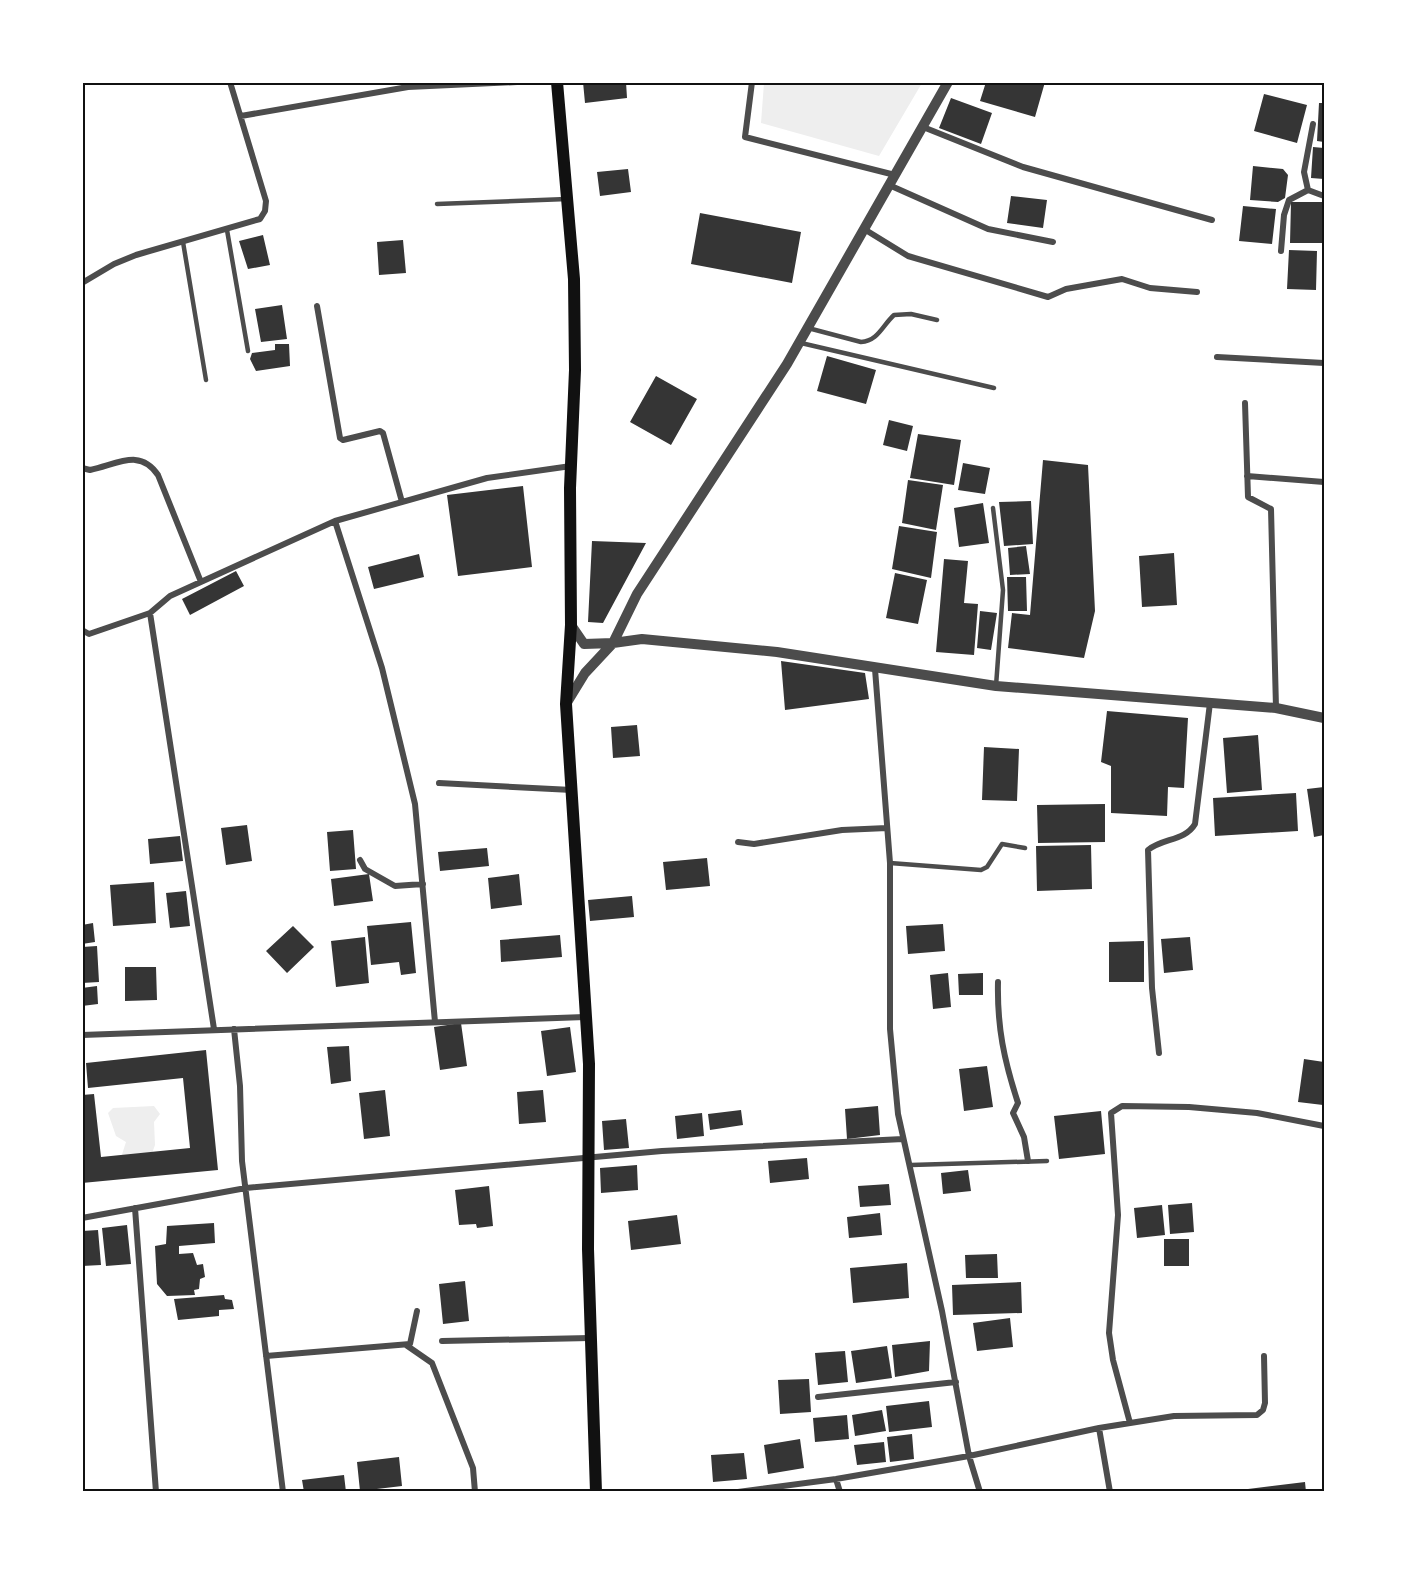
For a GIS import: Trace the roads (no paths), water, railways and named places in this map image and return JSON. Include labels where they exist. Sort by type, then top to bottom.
[{"type":"main road","points":[[557,82],[569,199],[575,358],[571,466],[571,625],[566,704],[589,1064],[590,1338],[596,1491]]},
{"type":"street","points":[[82,283],[121,261],[260,219],[265,211],[266,201],[230,82]]},
{"type":"street","points":[[241,116],[408,87],[517,82]]},
{"type":"street","points":[[752,82],[745,137],[892,180],[988,229],[1053,242]]},
{"type":"street","points":[[566,704],[585,673],[613,643],[637,594],[799,342],[948,82]]},
{"type":"street","points":[[1308,190],[1304,172],[1313,124]]},
{"type":"street","points":[[923,127],[1023,168],[1212,220]]},
{"type":"street","points":[[1281,251],[1284,215],[1289,200],[1308,190],[1324,196]]},
{"type":"street","points":[[864,229],[908,256],[1048,297],[1066,289],[1122,279],[1150,288],[1197,292]]},
{"type":"street","points":[[317,306],[340,438],[343,440],[380,431],[383,433],[402,502]]},
{"type":"street","points":[[1217,357],[1324,363]]},
{"type":"street","points":[[1245,403],[1248,497],[1271,509],[1276,708]]},
{"type":"street","points":[[82,468],[90,470],[142,459],[151,464],[201,582]]},
{"type":"street","points":[[82,630],[89,634],[150,613],[170,596],[335,521],[487,478],[571,466]]},
{"type":"street","points":[[1247,476],[1324,482]]},
{"type":"street","points":[[335,521],[382,668],[415,804],[435,1022]]},
{"type":"street","points":[[150,613],[214,1029]]},
{"type":"street","points":[[571,625],[584,644],[642,639],[670,641],[777,652],[996,686],[1276,708],[1324,718]]},
{"type":"street","points":[[875,669],[890,863],[890,1029],[898,1114],[911,1165],[969,1456],[981,1491]]},
{"type":"street","points":[[1159,1053],[1152,987],[1148,850],[1163,840],[1188,834],[1195,824],[1210,703]]},
{"type":"street","points":[[439,783],[572,790]]},
{"type":"street","points":[[738,842],[754,844],[842,830],[887,828]]},
{"type":"street","points":[[360,860],[365,869],[395,886],[423,884]]},
{"type":"street","points":[[998,982],[997,1019],[1002,1048],[1018,1103],[1013,1113],[1024,1137],[1028,1161]]},
{"type":"street","points":[[82,1035],[585,1017]]},
{"type":"street","points":[[234,1029],[240,1086],[242,1161],[283,1491]]},
{"type":"street","points":[[1131,1423],[1113,1360],[1109,1333],[1118,1215],[1111,1113],[1122,1106],[1189,1107],[1257,1113],[1324,1126]]},
{"type":"street","points":[[82,1218],[246,1188],[589,1157],[903,1139]]},
{"type":"street","points":[[135,1208],[156,1491]]},
{"type":"street","points":[[266,1356],[410,1344],[417,1311]]},
{"type":"street","points":[[442,1341],[590,1338]]},
{"type":"street","points":[[405,1345],[432,1363],[473,1468],[475,1491]]},
{"type":"street","points":[[738,1491],[836,1479],[969,1456],[1099,1428],[1174,1416],[1257,1415],[1263,1410],[1265,1403],[1264,1356]]},
{"type":"street","points":[[818,1397],[956,1383]]},
{"type":"street","points":[[1099,1428],[1110,1491]]},
{"type":"street","points":[[836,1479],[840,1491]]},
{"type":"lane","points":[[437,204],[569,199]]},
{"type":"lane","points":[[227,230],[248,351]]},
{"type":"lane","points":[[183,242],[206,380]]},
{"type":"lane","points":[[807,328],[861,342],[870,342],[894,315],[911,314],[937,320]]},
{"type":"lane","points":[[799,342],[994,388]]},
{"type":"lane","points":[[993,508],[1003,590],[996,686]]},
{"type":"lane","points":[[890,863],[981,870],[987,867],[1002,844],[1025,848]]},
{"type":"lane","points":[[911,1165],[1047,1161]]}]
